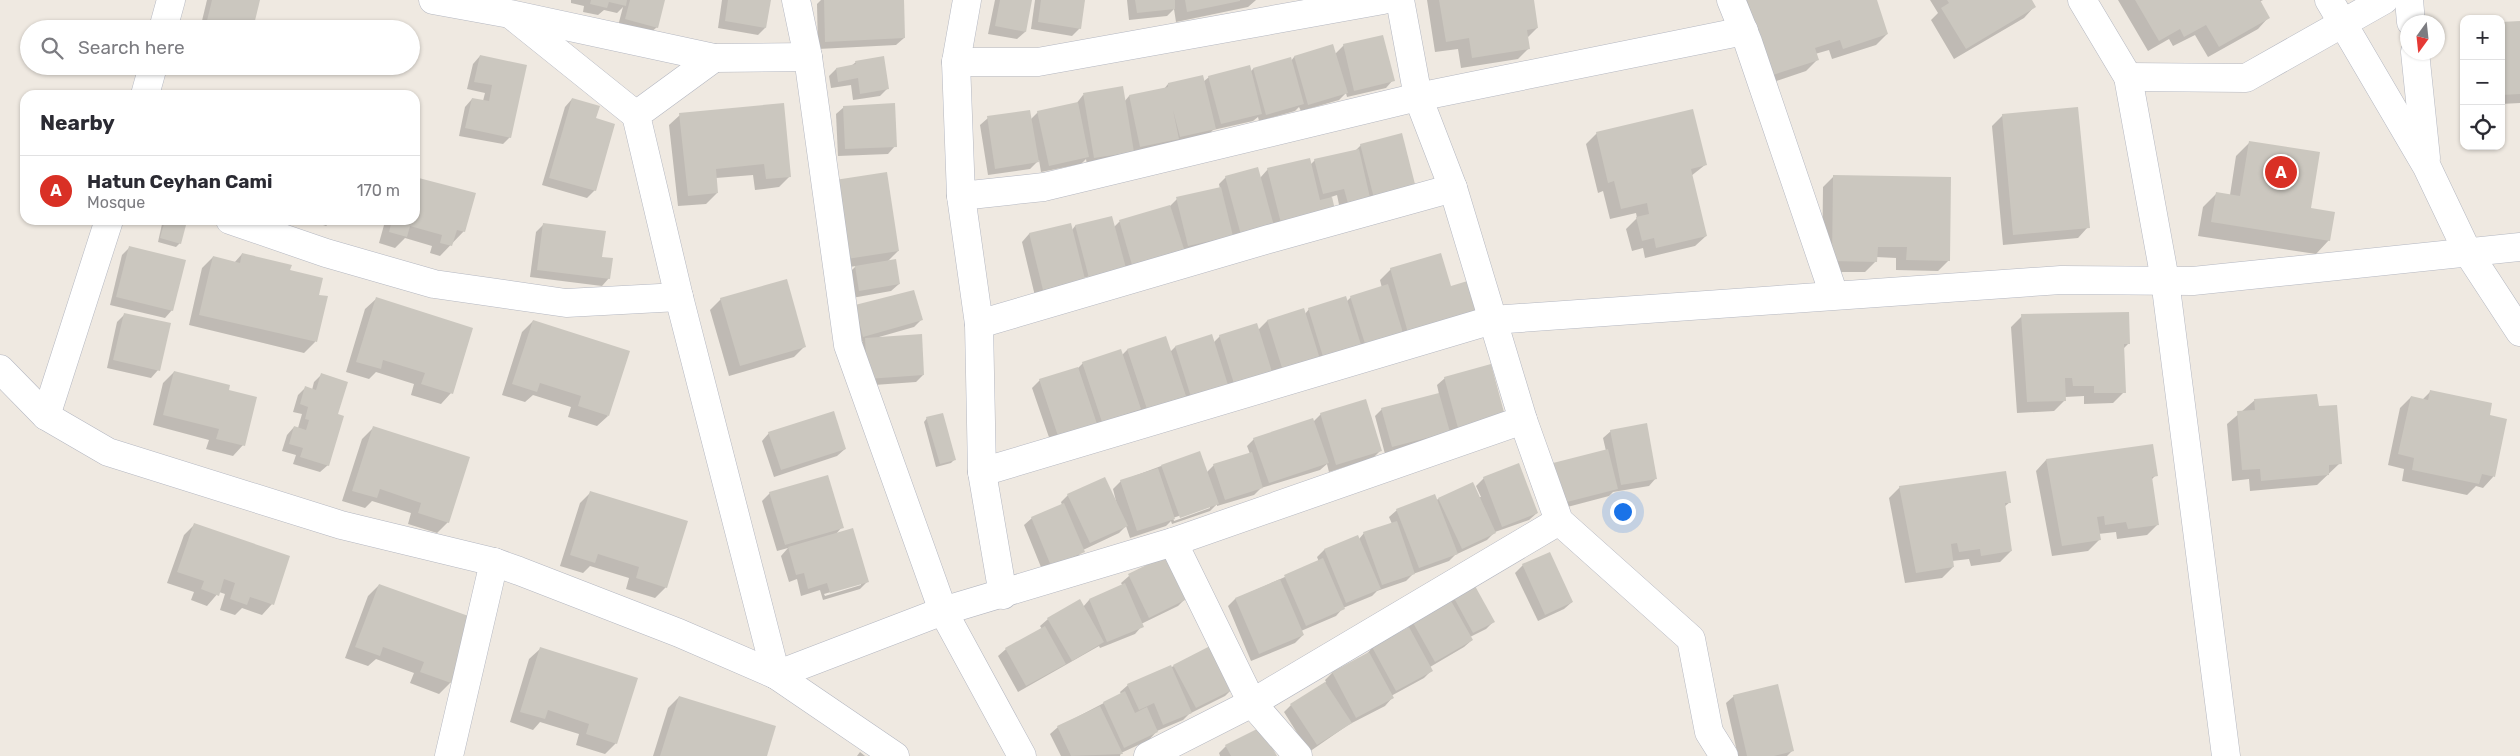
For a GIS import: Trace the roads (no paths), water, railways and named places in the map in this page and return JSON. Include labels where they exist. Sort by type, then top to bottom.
[{"type":"street","points":[[165,20],[171,0]]},
{"type":"street","points":[[434,0],[510,14],[714,58],[808,57]]},
{"type":"street","points":[[796,0],[808,57],[848,345],[943,611],[1022,756]]},
{"type":"street","points":[[966,0],[956,62],[961,196],[979,324],[982,472],[1003,595]]},
{"type":"street","points":[[956,62],[1038,62],[1383,0]]},
{"type":"street","points":[[1400,0],[1418,97],[1453,188],[1523,420],[1559,521],[1691,639],[1709,732],[1724,756]]},
{"type":"street","points":[[1731,0],[1744,31],[1834,295]]},
{"type":"street","points":[[2082,0],[2128,78],[2165,280],[2226,756]]},
{"type":"street","points":[[2329,0],[2427,167],[2467,251],[2520,332]]},
{"type":"street","points":[[2128,78],[2246,78],[2384,0]]},
{"type":"street","points":[[2409,0],[2410,15]]},
{"type":"street","points":[[510,14],[636,115],[679,297],[776,674]]},
{"type":"street","points":[[961,196],[1044,187],[1418,97],[1744,31]]},
{"type":"street","points":[[636,115],[714,58]]},
{"type":"street","points":[[2416,60],[2427,167]]},
{"type":"street","points":[[146,90],[151,75]]},
{"type":"street","points":[[979,324],[1269,239],[1453,188]]},
{"type":"street","points":[[46,416],[107,225]]},
{"type":"street","points":[[244,225],[326,254],[434,284],[566,303],[679,297]]},
{"type":"street","points":[[982,472],[1492,320],[2061,280],[2193,281],[2467,251],[2520,247]]},
{"type":"street","points":[[0,369],[46,416],[108,452],[341,525],[494,562],[679,633],[776,674],[895,756]]},
{"type":"street","points":[[776,674],[943,611],[1003,595],[1173,542],[1523,420]]},
{"type":"street","points":[[1148,756],[1252,703],[1559,521]]},
{"type":"street","points":[[1173,542],[1252,703],[1298,756]]},
{"type":"street","points":[[449,756],[494,562]]},
{"type":"place","name":"Hatun Ceyhan Cami","points":[[2281,172]]}]
